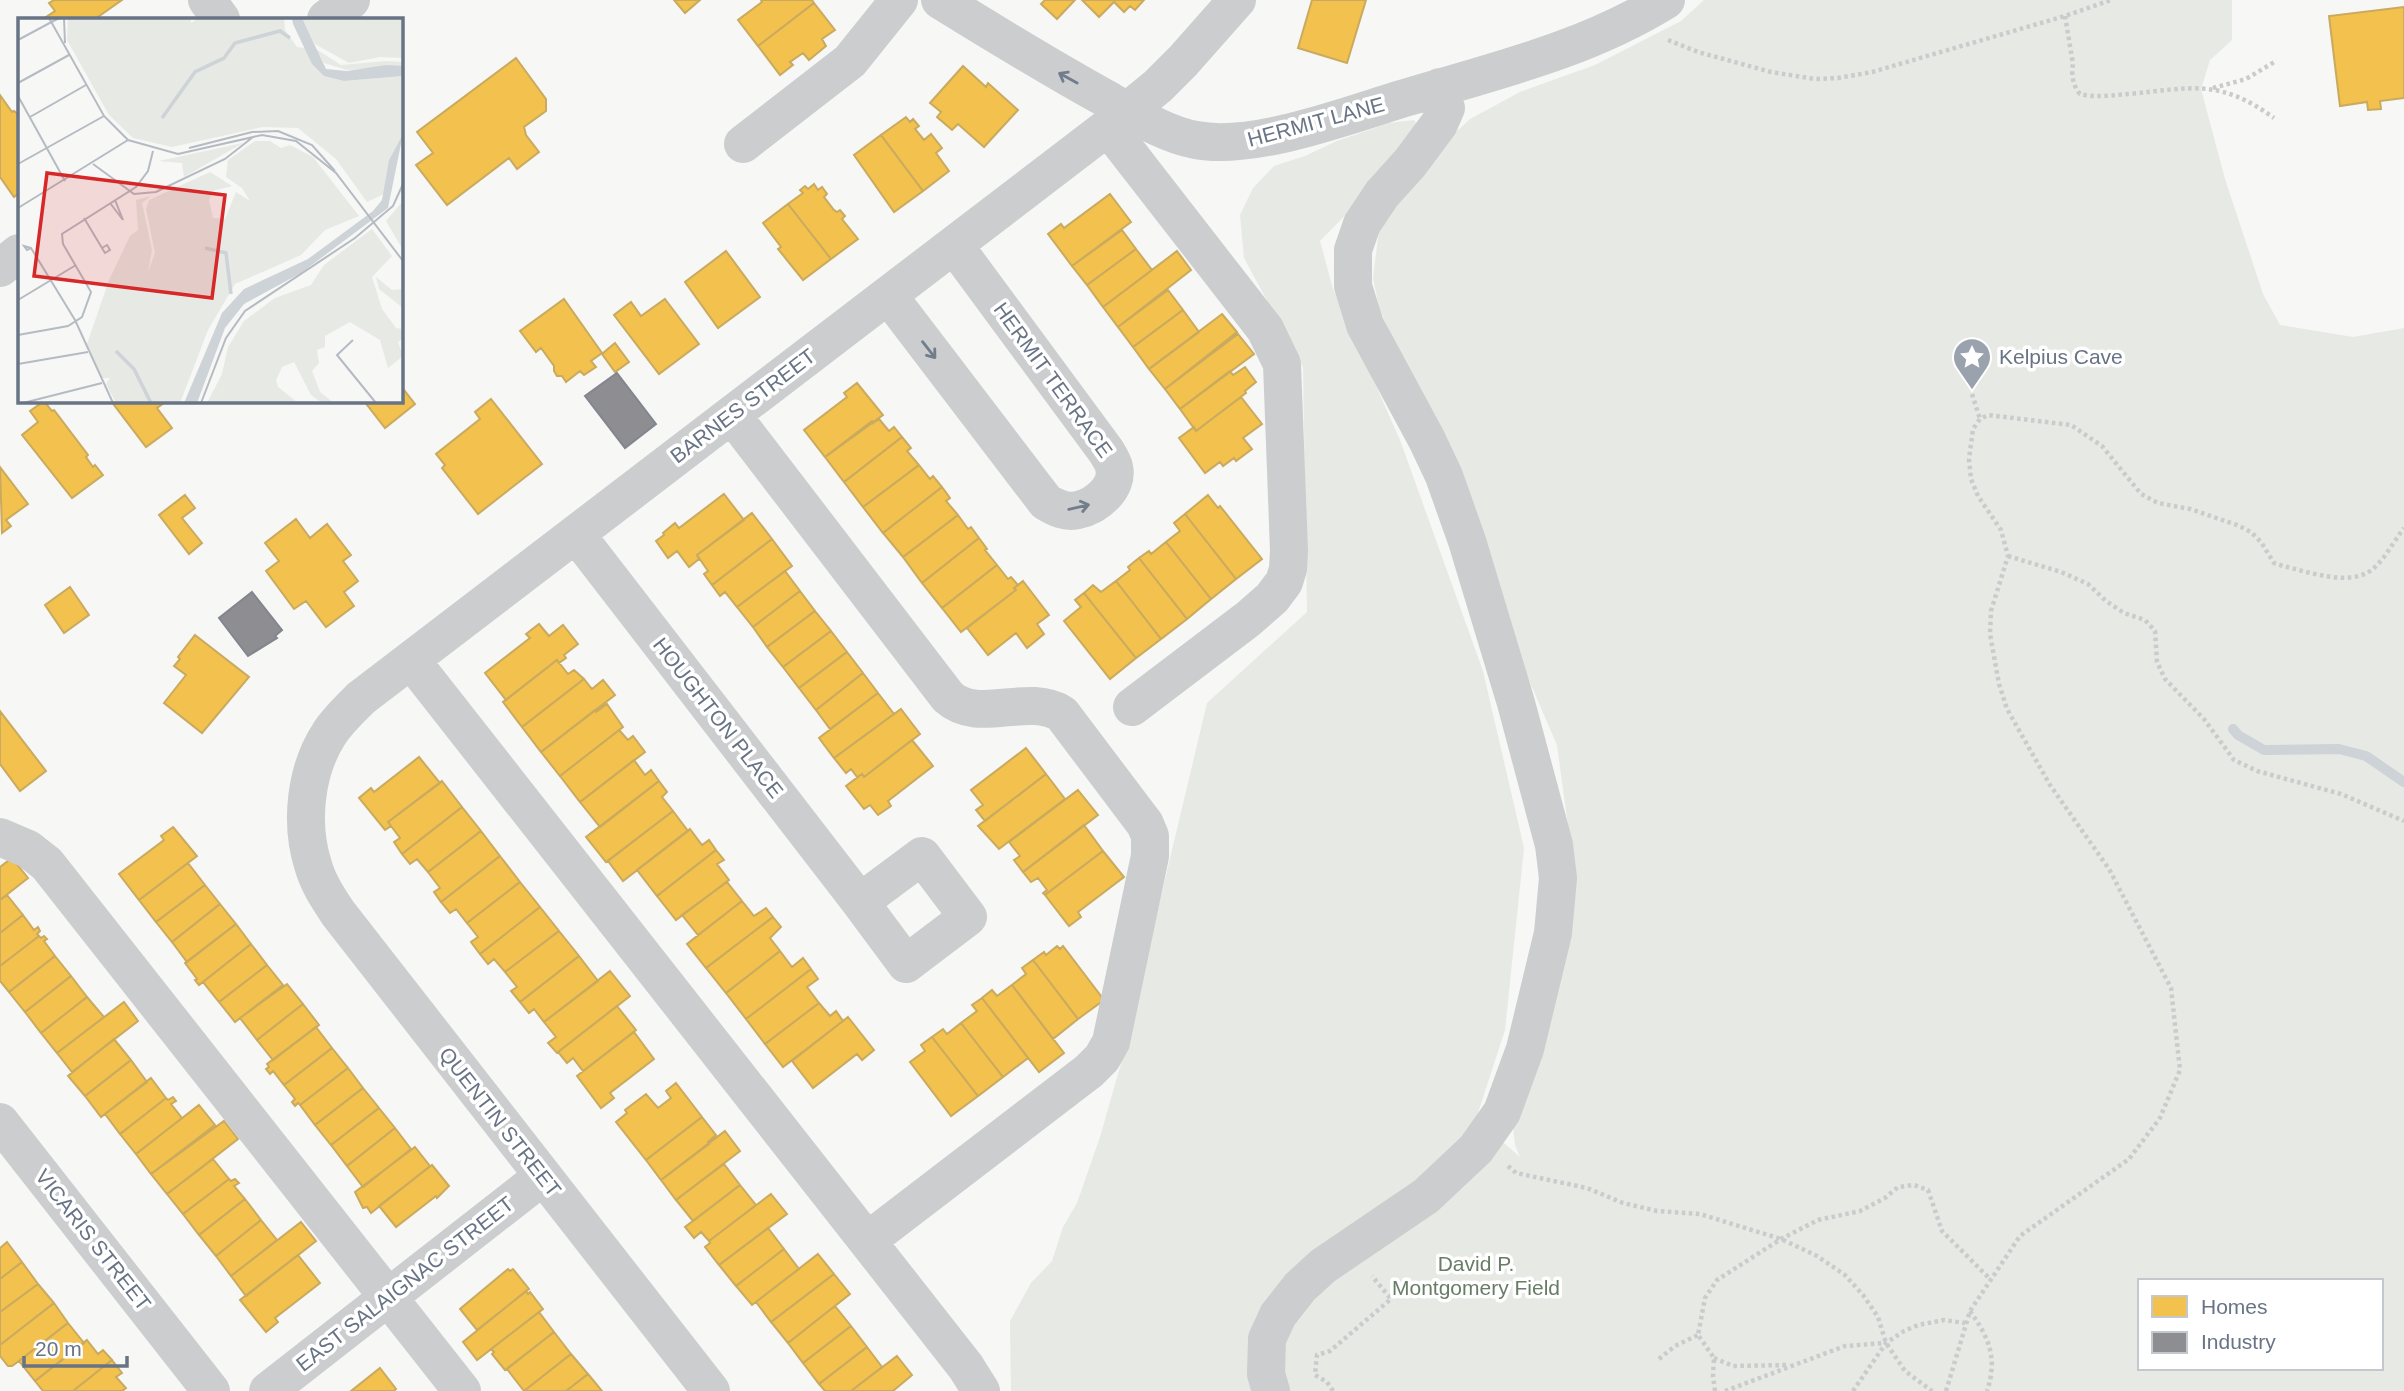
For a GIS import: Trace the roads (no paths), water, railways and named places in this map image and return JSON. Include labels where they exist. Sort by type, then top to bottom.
[{"type":"street","points":[[207,0],[220,18]]},
{"type":"street","points":[[327,18],[351,0]]},
{"type":"street","points":[[743,144],[850,61],[900,0]]},
{"type":"street","name":"HERMIT LANE","points":[[940,0],[1060,74],[1118,119],[1171,131],[1196,140],[1234,143],[1263,138],[1491,74],[1572,47],[1655,7]]},
{"type":"street","name":"BARNES STREET","points":[[307,842],[310,779],[318,755],[329,734],[361,698],[1118,119],[1184,61],[1237,0]]},
{"type":"street","points":[[1271,1391],[1266,1374],[1267,1339],[1278,1315],[1300,1287],[1322,1266],[1426,1196],[1478,1145],[1502,1112],[1525,1049],[1553,933],[1558,878],[1556,857],[1536,771],[1467,541],[1444,476],[1365,325],[1355,295],[1353,250],[1362,225],[1382,194],[1410,163],[1439,124],[1446,107],[1440,87]]},
{"type":"street","points":[[1118,119],[1275,347],[1282,363],[1286,425],[1289,551],[1284,582],[1272,598],[1248,619],[1132,707]]},
{"type":"street","name":"HERMIT TERRACE","points":[[888,295],[1046,502],[1060,510],[1078,510],[1100,501],[1113,483],[1114,467],[1106,452],[954,245]]},
{"type":"street","points":[[0,268],[18,255]]},
{"type":"street","points":[[732,415],[948,697],[958,707],[974,709],[1051,706],[1062,714],[1145,824],[1150,836],[1150,856],[1111,1042],[1102,1058],[1089,1071],[867,1241]]},
{"type":"street","name":"HOUGHTON PLACE","points":[[576,534],[860,902]]},
{"type":"street","points":[[411,660],[966,1367],[981,1391]]},
{"type":"street","points":[[0,837],[28,849],[47,864],[462,1391]]},
{"type":"street","name":"QUENTIN STREET","points":[[307,842],[313,867],[338,913],[711,1391]]},
{"type":"street","name":"VICARIS STREET","points":[[0,1122],[211,1391]]},
{"type":"street","name":"EAST SALAIGNAC STREET","points":[[268,1391],[542,1177]]},
{"type":"waterway","points":[[2233,729],[2238,735],[2264,750],[2339,749],[2366,756],[2404,782]]},
{"type":"place","name":"Kelpius Cave","points":[[1972,391]]},
{"type":"park label","name":"David P. Montgomery Field","points":[[1476,1276]]}]
